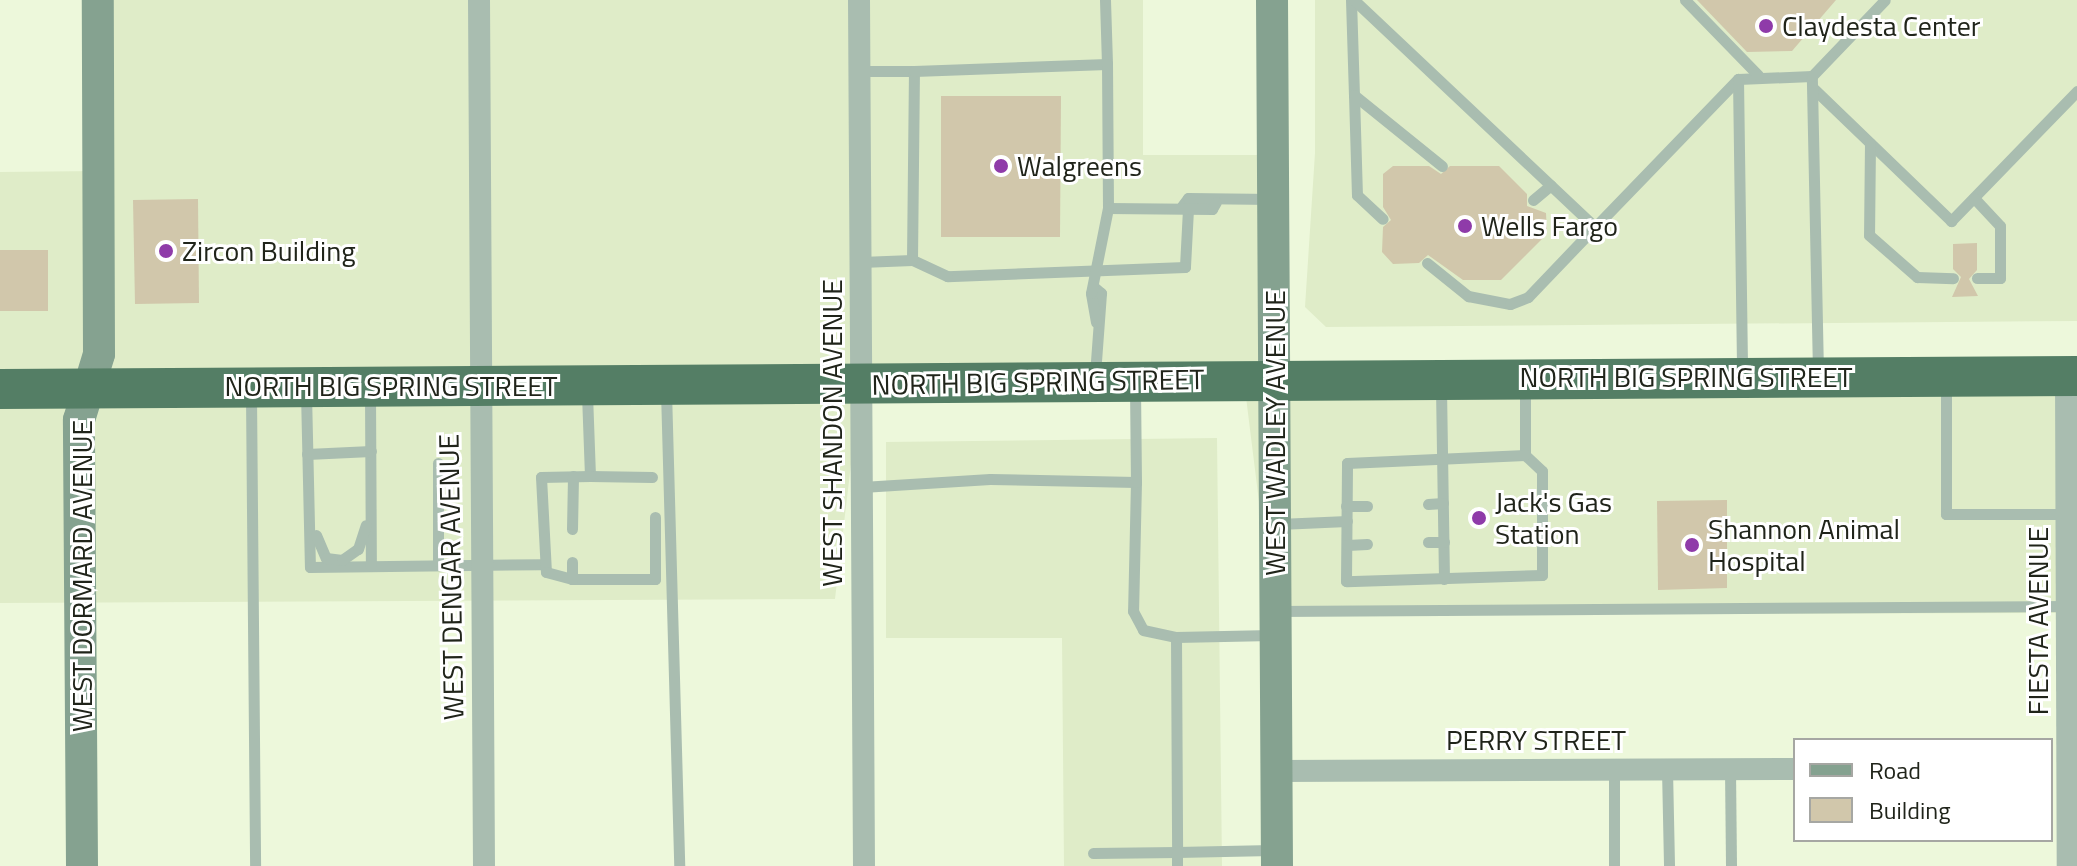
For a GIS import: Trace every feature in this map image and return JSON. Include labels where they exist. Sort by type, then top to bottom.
[{"type":"highway","name":"NORTH BIG SPRING STREET","points":[[0,389],[2072,376]]},
{"type":"street","name":"WEST DORMARD AVENUE","points":[[82,866],[79,420],[99,354],[98,0]]},
{"type":"street","name":"WEST DENGAR AVENUE","points":[[479,0],[484,866]]},
{"type":"street","name":"WEST SHANDON AVENUE","points":[[859,0],[864,866]]},
{"type":"street","name":"WEST WADLEY AVENUE","points":[[1272,0],[1277,858]]},
{"type":"street","name":"FIESTA AVENUE","points":[[2068,866],[2065,768],[2067,514],[2072,376]]},
{"type":"street","name":"PERRY STREET","points":[[1277,771],[1793,769]]},
{"type":"lane","points":[[1095,380],[1096,322],[1091,318],[1095,271],[1108,208],[1105,0]]},
{"type":"lane","points":[[1352,0],[1357,195],[1383,219]]},
{"type":"lane","points":[[1352,0],[1595,227]]},
{"type":"lane","points":[[1685,0],[1758,75]]},
{"type":"lane","points":[[1818,377],[1812,82],[1885,0]]},
{"type":"lane","points":[[859,71],[1107,64]]},
{"type":"lane","points":[[912,260],[914,71]]},
{"type":"lane","points":[[1427,263],[1468,296],[1510,304],[1528,297],[1738,79],[1758,75],[1812,82],[1951,221],[2077,91]]},
{"type":"lane","points":[[1738,79],[1742,377]]},
{"type":"lane","points":[[1354,95],[1442,166]]},
{"type":"lane","points":[[1870,143],[1869,235],[1917,277],[1953,278]]},
{"type":"lane","points":[[1533,200],[1551,185]]},
{"type":"lane","points":[[861,262],[912,260],[947,276],[1185,267],[1185,207],[1188,198],[1216,202],[1274,199]]},
{"type":"lane","points":[[1974,198],[2000,226],[2000,278],[1977,278]]},
{"type":"lane","points":[[1108,208],[1185,207]]},
{"type":"lane","points":[[1946,376],[1946,514],[2067,514]]},
{"type":"lane","points":[[1441,378],[1444,579]]},
{"type":"lane","points":[[1524,378],[1525,455],[1542,471],[1542,575],[1346,581],[1347,463],[1525,455]]},
{"type":"lane","points":[[1134,380],[1136,482],[1133,611],[1143,630],[1176,637],[1276,623],[2068,606]]},
{"type":"lane","points":[[665,384],[679,866]]},
{"type":"lane","points":[[587,385],[590,476]]},
{"type":"lane","points":[[251,386],[255,866]]},
{"type":"lane","points":[[370,386],[371,566]]},
{"type":"lane","points":[[305,388],[310,567],[438,561],[541,564],[556,577],[655,579],[655,517]]},
{"type":"lane","points":[[307,454],[371,451]]},
{"type":"lane","points":[[438,463],[438,561]]},
{"type":"lane","points":[[572,529],[573,476]]},
{"type":"lane","points":[[541,564],[541,477],[652,477]]},
{"type":"lane","points":[[308,497],[314,503],[316,546],[326,558],[342,560],[366,533],[371,479]]},
{"type":"lane","points":[[862,487],[990,479],[1136,482]]},
{"type":"lane","points":[[1428,504],[1443,503]]},
{"type":"lane","points":[[1346,506],[1367,506]]},
{"type":"lane","points":[[1276,524],[1347,521]]},
{"type":"lane","points":[[1428,542],[1444,542]]},
{"type":"lane","points":[[1347,545],[1367,544]]},
{"type":"lane","points":[[572,562],[572,579]]},
{"type":"lane","points":[[1176,637],[1177,866]]},
{"type":"lane","points":[[1614,769],[1614,866]]},
{"type":"lane","points":[[1667,769],[1669,866]]},
{"type":"lane","points":[[1730,769],[1731,866]]},
{"type":"lane","points":[[1093,853],[1177,852],[1277,858]]},
{"type":"shaded area","points":[[98,0],[1143,0],[1143,155],[1272,155],[1273,379],[2077,377],[2067,613],[1273,615],[1246,397],[861,380],[835,599],[0,603],[0,172],[99,171]]},
{"type":"shaded area","points":[[1315,0],[2077,0],[2077,321],[1326,327],[1305,307],[1315,153]]},
{"type":"shaded area","points":[[1217,438],[1222,866],[1064,866],[1062,638],[886,638],[886,442]]},
{"type":"building","name":"Claydesta Center","points":[[1697,0],[1836,0],[1792,51],[1747,52]]},
{"type":"building","name":"Walgreens","points":[[941,96],[1061,96],[1060,237],[941,237]]},
{"type":"building","name":"Wells Fargo","points":[[1393,166],[1429,166],[1441,174],[1450,166],[1499,166],[1527,194],[1527,206],[1546,213],[1547,234],[1501,280],[1463,280],[1428,255],[1419,263],[1393,264],[1382,252],[1383,227],[1391,220],[1383,207],[1383,174]]},
{"type":"building","name":"Zircon Building","points":[[198,199],[199,303],[135,304],[133,200]]},
{"type":"building","points":[[1977,243],[1977,270],[1969,279],[1978,296],[1952,297],[1961,277],[1953,269],[1953,244]]},
{"type":"building","points":[[0,250],[48,250],[48,311],[0,311]]},
{"type":"building","name":"Shannon Animal Hospital","points":[[1727,500],[1727,588],[1658,590],[1657,501]]},
{"type":"place","name":"Claydesta Center","points":[[1766,26]]},
{"type":"place","name":"Walgreens","points":[[1001,166]]},
{"type":"place","name":"Wells Fargo","points":[[1465,226]]},
{"type":"place","name":"Zircon Building","points":[[166,251]]},
{"type":"place","name":"Jack's Gas Station","points":[[1479,518]]},
{"type":"place","name":"Shannon Animal Hospital","points":[[1692,545]]}]
